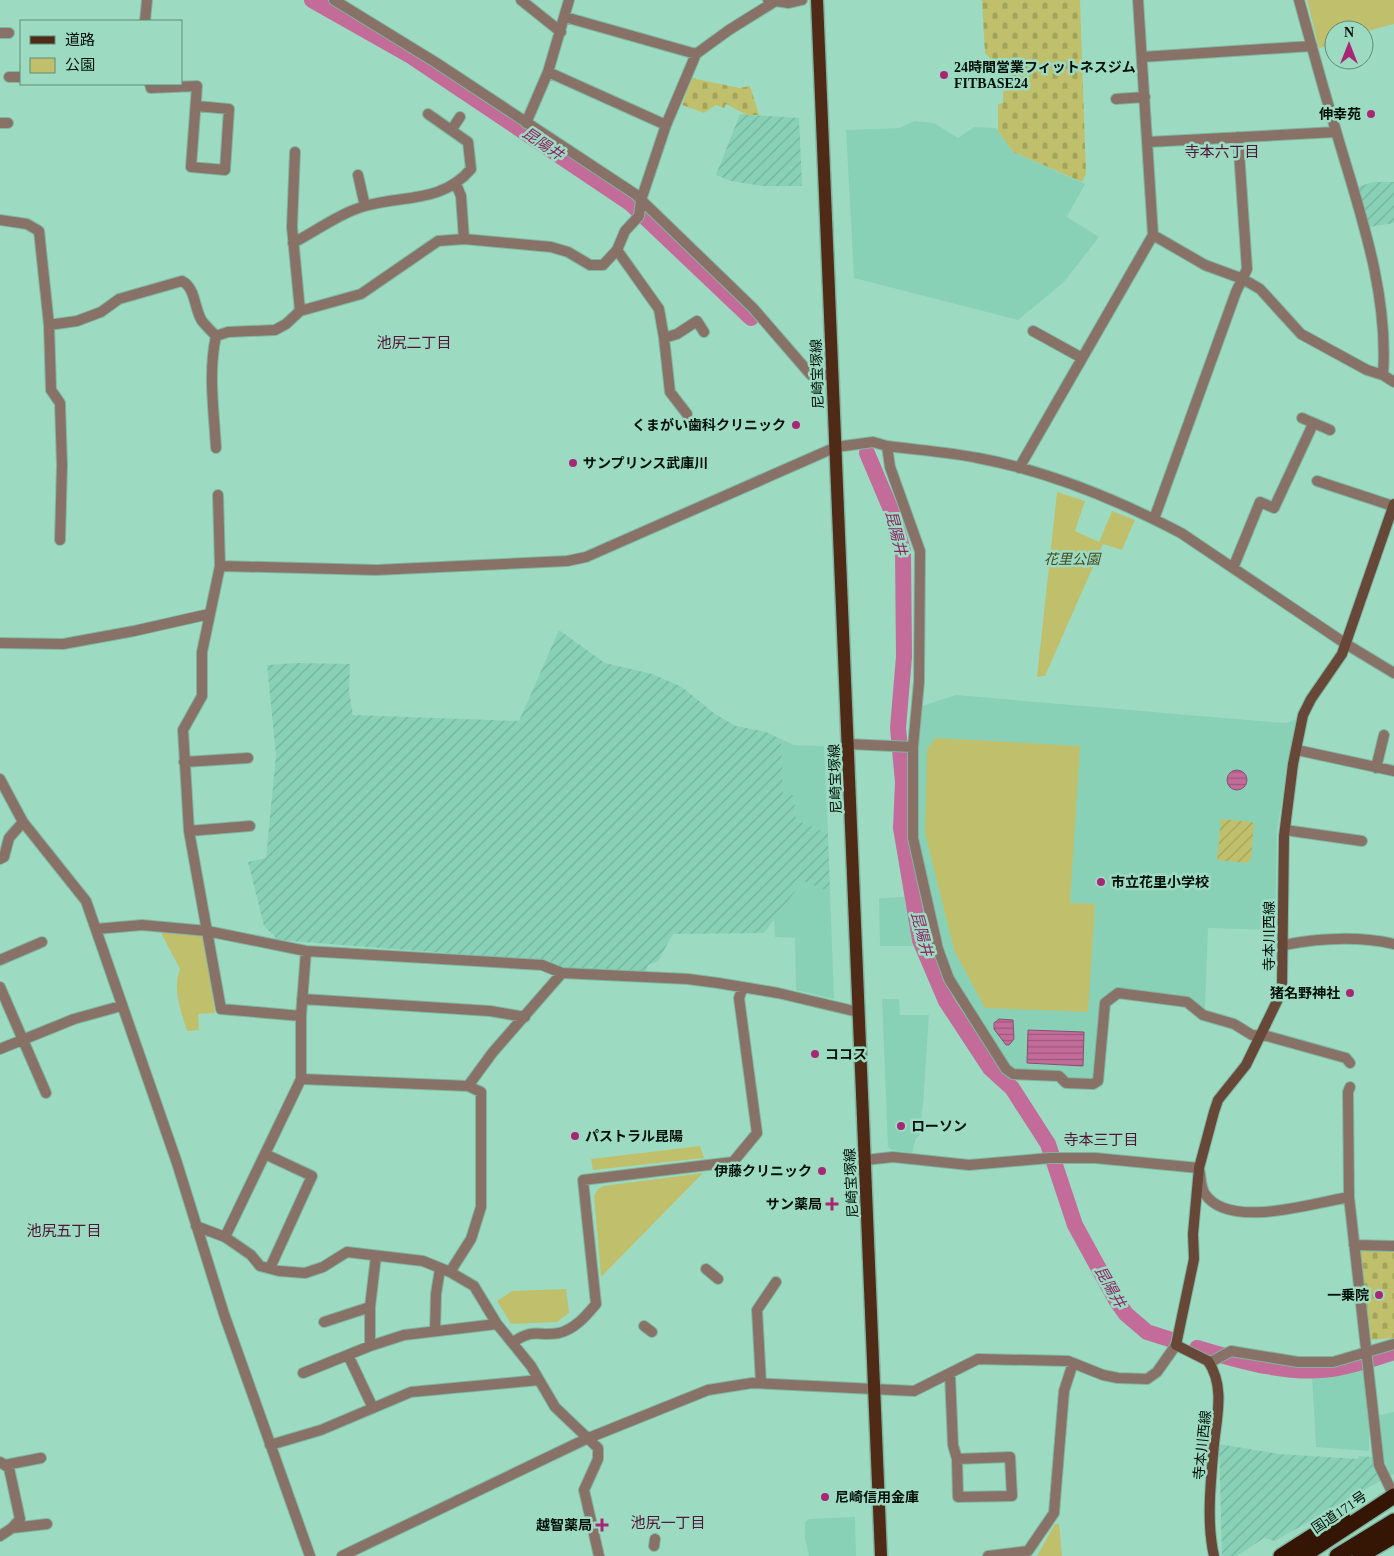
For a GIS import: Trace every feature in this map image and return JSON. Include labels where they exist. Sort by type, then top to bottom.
[{"type":"highway","name":"国道171号","points":[[1303,1556],[1394,1496]]},
{"type":"highway","points":[[1281,1556],[1325,1528],[1371,1510]]},
{"type":"highway","points":[[1353,1555],[1392,1529]]},
{"type":"highway","points":[[1337,1556],[1392,1529]]},
{"type":"main road","name":"尼崎宝塚線","points":[[817,0],[881,1556]]},
{"type":"main road","name":"寺本川西線","points":[[1176,1344],[1194,1259],[1193,1234],[1199,1168],[1218,1100],[1246,1065],[1280,995],[1284,945],[1282,922],[1286,830],[1303,715],[1311,698],[1342,654],[1394,505]]},
{"type":"main road","points":[[1176,1344],[1212,1361]]},
{"type":"main road","name":"寺本川西線","points":[[1212,1361],[1220,1406],[1210,1511],[1214,1556]]},
{"type":"street","points":[[145,20],[147,0]]},
{"type":"street","points":[[334,0],[435,62],[641,200],[753,308],[811,375],[832,375]]},
{"type":"street","points":[[521,0],[561,32]]},
{"type":"street","points":[[526,123],[548,72],[569,0]]},
{"type":"street","points":[[216,336],[228,332],[275,330],[286,324],[300,311],[361,294],[438,241],[464,239],[551,247],[568,252],[590,265],[603,265],[617,250],[625,231],[639,216],[641,200],[666,125],[696,54],[770,1],[789,3],[802,0]]},
{"type":"street","points":[[1019,468],[1154,235],[1138,0]]},
{"type":"street","points":[[1299,0],[1366,230],[1379,296],[1385,347],[1383,375]]},
{"type":"street","points":[[565,17],[696,54]]},
{"type":"street","points":[[1142,57],[1312,46]]},
{"type":"street","points":[[548,72],[666,125]]},
{"type":"street","points":[[9,77],[20,77]]},
{"type":"street","points":[[150,85],[151,88],[197,86],[191,167],[225,170],[229,109],[196,106]]},
{"type":"street","points":[[1116,98],[1145,97]]},
{"type":"street","points":[[293,243],[365,206],[434,194],[456,184],[471,169],[468,142],[428,114]]},
{"type":"street","points":[[452,129],[460,116]]},
{"type":"street","points":[[1148,142],[1336,132]]},
{"type":"street","points":[[1154,519],[1236,292],[1247,269],[1238,137]]},
{"type":"street","points":[[295,152],[292,226],[300,311]]},
{"type":"street","points":[[358,175],[365,206]]},
{"type":"street","points":[[456,184],[461,196],[464,239]]},
{"type":"street","points":[[0,220],[27,224],[38,231],[49,325],[51,390],[60,404],[62,465],[60,540]]},
{"type":"street","points":[[1154,235],[1205,265],[1243,279],[1260,289],[1301,334],[1367,370],[1383,375],[1394,382]]},
{"type":"street","points":[[617,250],[659,309],[670,398],[687,414]]},
{"type":"street","points":[[49,325],[77,322],[100,312],[119,299],[182,281],[187,283],[195,298],[201,320],[216,336]]},
{"type":"street","points":[[664,338],[676,334],[697,321],[704,332]]},
{"type":"street","points":[[1034,331],[1082,358]]},
{"type":"street","points":[[216,336],[213,347],[216,448]]},
{"type":"street","points":[[1302,418],[1330,430]]},
{"type":"street","points":[[1233,568],[1260,502],[1279,510],[1313,424]]},
{"type":"street","points":[[220,566],[376,570],[567,560],[586,557],[836,447],[873,442],[887,446],[976,457],[1019,468],[1076,487],[1154,519],[1181,533],[1346,644],[1394,673]]},
{"type":"street","points":[[887,446],[890,467],[920,551],[919,682],[912,747],[913,838],[938,949],[949,979],[1006,1069],[1012,1074],[1059,1076],[1066,1083],[1093,1084],[1098,1082],[1105,1003],[1118,993],[1187,1002],[1203,1015],[1234,1024],[1252,1035],[1259,1035],[1346,1058],[1350,1063]]},
{"type":"street","points":[[1317,482],[1394,505]]},
{"type":"street","points":[[218,495],[220,566],[202,652],[202,696],[183,730],[189,831],[221,1009],[301,1016]]},
{"type":"street","points":[[0,643],[72,642],[209,614]]},
{"type":"street","points":[[1376,768],[1384,734]]},
{"type":"street","points":[[848,744],[912,747]]},
{"type":"street","points":[[1297,750],[1394,772]]},
{"type":"street","points":[[184,762],[248,758]]},
{"type":"street","points":[[0,779],[23,822],[86,901],[177,1163],[196,1226],[270,1445],[310,1556]]},
{"type":"street","points":[[0,859],[4,857],[9,838],[23,822]]},
{"type":"street","points":[[189,831],[250,826]]},
{"type":"street","points":[[1286,830],[1362,841]]},
{"type":"street","points":[[96,929],[142,925],[207,931],[306,951],[542,965],[562,973],[688,979],[743,987],[858,1012]]},
{"type":"street","points":[[1284,945],[1306,941],[1369,939],[1394,944]]},
{"type":"street","points":[[0,960],[42,942]]},
{"type":"street","points":[[225,1238],[301,1079],[301,1016],[306,951]]},
{"type":"street","points":[[468,1086],[493,1052],[562,973]]},
{"type":"street","points":[[0,987],[46,1093]]},
{"type":"street","points":[[513,1342],[527,1333],[560,1333],[583,1320],[596,1304],[583,1180],[733,1162],[757,1133],[739,998],[743,987]]},
{"type":"street","points":[[302,1000],[490,1011],[525,1017]]},
{"type":"street","points":[[0,1050],[74,1018],[121,1006]]},
{"type":"street","points":[[301,1079],[468,1086],[481,1092],[481,1207],[471,1239],[445,1270],[436,1294],[435,1330]]},
{"type":"street","points":[[1350,1087],[1348,1092],[1348,1197],[1379,1465],[1394,1496]]},
{"type":"street","points":[[265,1154],[312,1176],[270,1268]]},
{"type":"street","points":[[865,1160],[893,1157],[969,1165],[1055,1158],[1095,1158],[1199,1168],[1203,1192],[1211,1202],[1228,1210],[1243,1213],[1260,1212],[1348,1197]]},
{"type":"street","points":[[196,1226],[225,1238],[251,1255],[260,1266],[305,1273],[323,1266],[347,1252],[423,1261],[445,1270],[474,1286],[497,1324],[513,1342],[555,1407],[599,1451],[584,1490],[599,1556]]},
{"type":"street","points":[[1354,1245],[1394,1246]]},
{"type":"street","points":[[370,1346],[370,1307],[376,1256]]},
{"type":"street","points":[[706,1269],[718,1279]]},
{"type":"street","points":[[761,1383],[757,1310],[776,1282]]},
{"type":"street","points":[[324,1322],[370,1307]]},
{"type":"street","points":[[303,1373],[404,1334],[497,1324]]},
{"type":"street","points":[[342,1556],[586,1439],[708,1390],[761,1383],[914,1391],[950,1375],[978,1359],[1073,1362],[1103,1375],[1147,1380],[1156,1372],[1176,1344]]},
{"type":"street","points":[[1212,1361],[1228,1352],[1298,1362],[1333,1362],[1394,1344]]},
{"type":"street","points":[[348,1355],[374,1408]]},
{"type":"street","points":[[988,1556],[1028,1550],[1054,1513],[1064,1391],[1073,1362]]},
{"type":"street","points":[[950,1375],[953,1445],[957,1459],[958,1497],[1012,1496],[1010,1458],[957,1459]]},
{"type":"street","points":[[270,1445],[321,1430],[411,1392],[539,1380]]},
{"type":"street","points":[[3,1463],[41,1458]]},
{"type":"street","points":[[0,1536],[12,1528],[20,1518],[9,1468],[3,1463]]},
{"type":"street","points":[[12,1528],[47,1524]]},
{"type":"shaded area","points":[[740,114],[799,118],[802,186],[762,186],[731,181],[716,175]]},
{"type":"shaded area","points":[[915,121],[934,123],[958,138],[974,127],[996,128],[1013,152],[1085,184],[1067,217],[1099,237],[1064,282],[1018,320],[854,278],[846,130],[899,128]]},
{"type":"shaded area","points":[[1373,182],[1394,182],[1394,223],[1369,227],[1358,187]]},
{"type":"shaded area","points":[[559,630],[605,663],[652,674],[682,687],[715,714],[736,726],[766,732],[781,739],[783,795],[794,795],[796,820],[828,833],[830,892],[803,881],[764,933],[673,934],[658,961],[648,965],[646,972],[562,969],[550,961],[278,940],[264,926],[248,862],[266,858],[276,755],[267,665],[297,663],[350,664],[349,692],[353,715],[519,721]]},
{"type":"shaded area","name":"市立花里小学校","points":[[956,695],[1271,722],[1287,723],[1296,719],[1277,830],[1275,930],[1208,928],[1205,1010],[1189,998],[1117,988],[1112,990],[1100,1003],[1093,1077],[1088,1081],[1014,1071],[945,964],[917,836],[917,753],[922,706]]},
{"type":"shaded area","points":[[781,739],[794,745],[824,746],[828,833],[796,820],[794,796],[783,795]]},
{"type":"shaded area","points":[[1233,770],[1241,770],[1247,776],[1247,784],[1241,790],[1233,790],[1227,784],[1227,776]]},
{"type":"shaded area","points":[[803,880],[830,892],[834,999],[796,990],[795,938],[775,937],[774,919]]},
{"type":"shaded area","points":[[906,897],[914,946],[880,946],[879,898]]},
{"type":"shaded area","points":[[882,999],[899,999],[900,1015],[929,1015],[923,1104],[919,1136],[916,1138],[912,1153],[892,1150],[888,1147]]},
{"type":"shaded area","points":[[999,1019],[1013,1020],[1014,1039],[1009,1045],[1006,1045],[994,1029],[994,1023]]},
{"type":"shaded area","points":[[1028,1030],[1084,1032],[1083,1066],[1027,1063]]},
{"type":"shaded area","points":[[1362,1367],[1369,1417],[1369,1451],[1316,1447],[1312,1375]]},
{"type":"shaded area","points":[[1394,1412],[1394,1474],[1387,1477],[1380,1456],[1380,1415]]},
{"type":"shaded area","points":[[1219,1444],[1279,1454],[1358,1459],[1359,1456],[1374,1457],[1382,1480],[1275,1541],[1264,1538],[1237,1556],[1222,1556]]},
{"type":"shaded area","points":[[855,1517],[856,1556],[809,1556],[805,1539],[805,1522],[809,1519]]},
{"type":"green space","points":[[982,0],[1080,0],[1086,174],[1082,182],[1013,152],[998,131],[998,104],[1003,103],[1003,91],[1006,91],[1005,62],[994,62],[985,53]]},
{"type":"green space","points":[[1307,0],[1394,0],[1394,24],[1374,29],[1374,20],[1324,20],[1324,47],[1319,48]]},
{"type":"green space","points":[[692,78],[739,88],[750,86],[759,115],[747,115],[726,104],[724,108],[716,105],[704,113],[682,105]]},
{"type":"green space","name":"花里公園","points":[[1057,492],[1085,501],[1075,531],[1099,542],[1112,511],[1135,520],[1122,550],[1103,544],[1045,676],[1037,677]]},
{"type":"green space","points":[[935,738],[1080,746],[1070,903],[1095,904],[1088,1012],[985,1008],[954,950],[925,833],[927,750]]},
{"type":"green space","points":[[1221,819],[1252,822],[1254,824],[1251,859],[1247,863],[1217,860]]},
{"type":"green space","points":[[163,930],[200,935],[205,940],[215,1013],[198,1014],[199,1030],[187,1031],[177,992],[180,969],[161,933]]},
{"type":"green space","points":[[700,1146],[704,1158],[593,1170],[591,1159]]},
{"type":"green space","points":[[703,1173],[601,1277],[594,1196],[598,1189],[603,1186]]},
{"type":"green space","name":"一乗院","points":[[1362,1249],[1394,1249],[1394,1338],[1370,1340],[1360,1251]]},
{"type":"green space","points":[[566,1289],[569,1313],[557,1322],[511,1324],[497,1301],[512,1291]]},
{"type":"green space","points":[[1055,1524],[1059,1524],[1062,1556],[1037,1556]]},
{"type":"waterway","name":"昆陽井","points":[[312,0],[411,56],[630,203],[751,318]]},
{"type":"waterway","name":"昆陽井","points":[[867,453],[892,512],[903,551],[904,657],[898,728],[903,782],[901,828],[920,940],[946,1001],[990,1068],[1012,1088],[1048,1144],[1075,1225],[1116,1300],[1126,1314],[1147,1332],[1172,1340]]},
{"type":"waterway","name":"昆陽井","points":[[1197,1348],[1267,1366],[1303,1370],[1338,1368],[1394,1352]]},
{"type":"place","name":"24時間営業フィットネスジム FITBASE24","points":[[944,75]]},
{"type":"place","name":"伸幸苑","points":[[1371,114]]},
{"type":"place","name":"くまがい歯科クリニック","points":[[796,425]]},
{"type":"place","name":"サンプリンス武庫川","points":[[573,463]]},
{"type":"place","name":"市立花里小学校","points":[[1101,882]]},
{"type":"place","name":"猪名野神社","points":[[1350,993]]},
{"type":"place","name":"ココス","points":[[815,1054]]},
{"type":"place","name":"ローソン","points":[[901,1126]]},
{"type":"place","name":"パストラル昆陽","points":[[575,1136]]},
{"type":"place","name":"伊藤クリニック","points":[[822,1171]]},
{"type":"place","name":"サン薬局","points":[[832,1204]]},
{"type":"place","name":"一乗院","points":[[1379,1295]]},
{"type":"place","name":"尼崎信用金庫","points":[[825,1497]]},
{"type":"place","name":"越智薬局","points":[[602,1525]]},
{"type":"district","name":"寺本六丁目","points":[[1222,152]]},
{"type":"district","name":"池尻二丁目","points":[[414,343]]},
{"type":"district","name":"寺本三丁目","points":[[1101,1140]]},
{"type":"district","name":"池尻五丁目","points":[[64,1231]]},
{"type":"district","name":"池尻一丁目","points":[[668,1523]]}]
